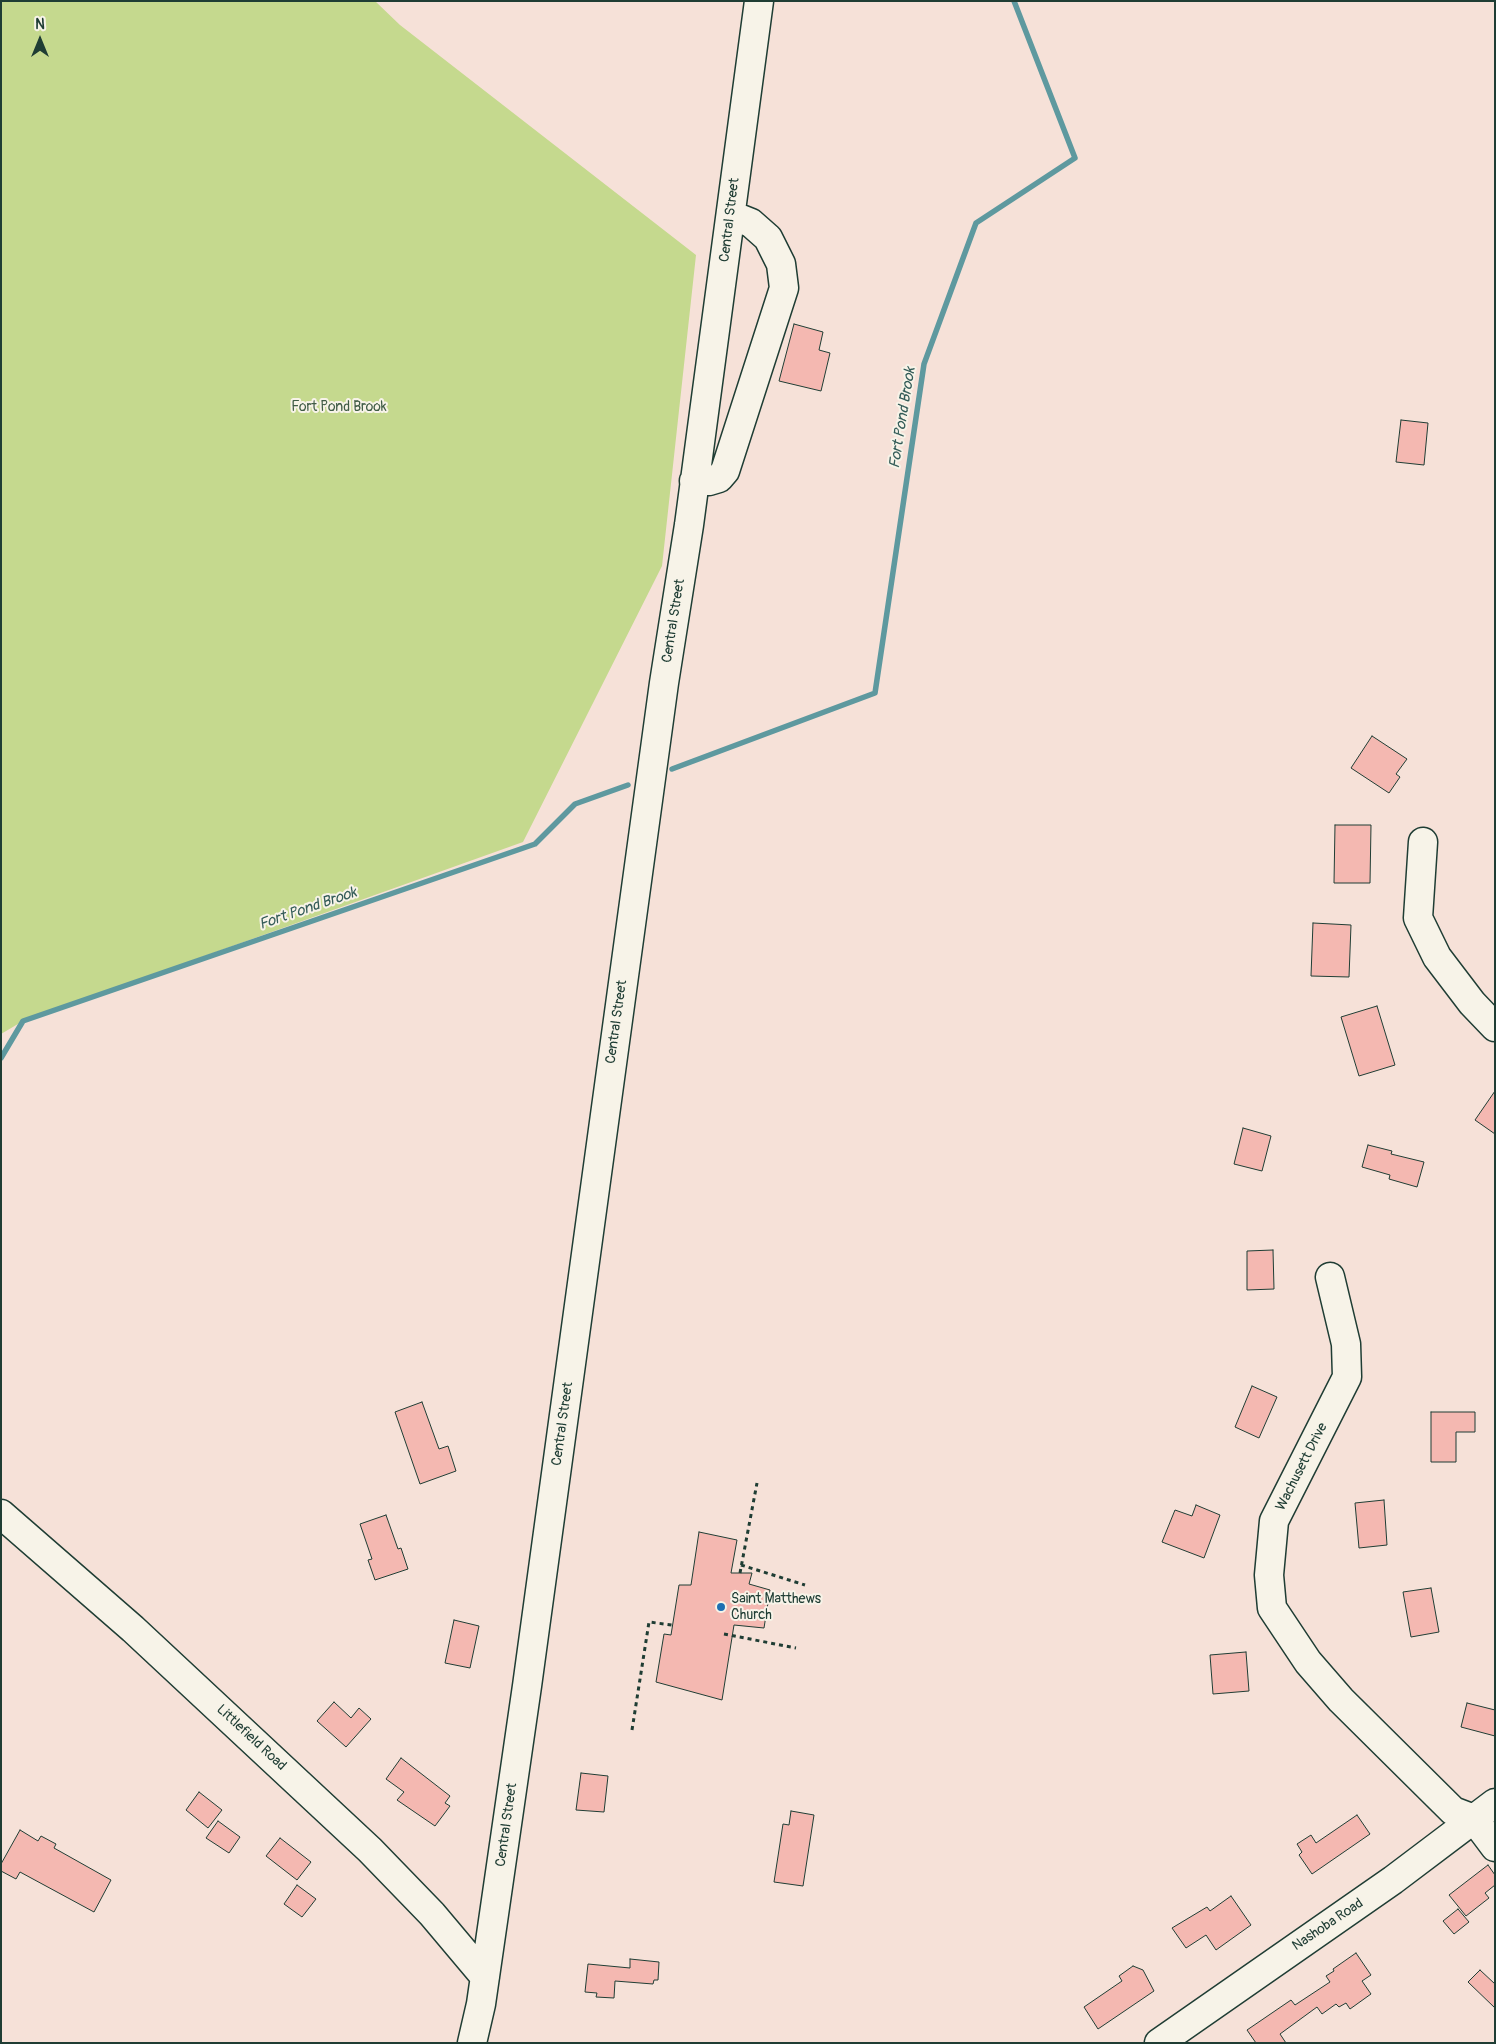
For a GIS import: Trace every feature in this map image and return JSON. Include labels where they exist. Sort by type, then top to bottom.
[{"type":"street","name":"Central Street","points":[[472,2043],[485,1976],[731,215],[759,1]]},
{"type":"street","points":[[694,481],[709,481],[719,478],[725,471],[784,288],[781,264],[768,238],[751,223],[731,215]]},
{"type":"street","points":[[1423,842],[1418,918],[1437,957],[1472,1003],[1495,1027]]},
{"type":"street","name":"Wachusett Drive","points":[[1330,1277],[1346,1344],[1347,1377],[1274,1521],[1269,1575],[1272,1608],[1308,1662],[1341,1700],[1453,1811],[1484,1811]]},
{"type":"street","name":"Littlefield Road","points":[[1,1514],[133,1629],[370,1850],[432,1914],[485,1976]]},
{"type":"street","points":[[1484,1811],[1495,1847]]},
{"type":"street","name":"Nashoba Road","points":[[1159,2043],[1393,1880],[1484,1811]]},
{"type":"path","points":[[740,1573],[757,1483]]},
{"type":"path","points":[[741,1565],[804,1585]]},
{"type":"path","points":[[632,1730],[649,1622],[672,1625]]},
{"type":"path","points":[[724,1634],[796,1648]]},
{"type":"green space","name":"Fort Pond Brook","points":[[1,1],[375,1],[400,25],[696,255],[662,566],[523,842],[23,1021],[1,1034]]},
{"type":"building","points":[[794,324],[823,332],[819,350],[830,353],[821,391],[779,381]]},
{"type":"building","points":[[1401,420],[1428,423],[1424,465],[1396,462]]},
{"type":"building","points":[[1372,736],[1407,759],[1396,774],[1400,777],[1389,793],[1351,768]]},
{"type":"building","points":[[1335,825],[1371,825],[1370,883],[1334,883]]},
{"type":"building","points":[[1313,923],[1351,925],[1349,977],[1311,976]]},
{"type":"building","points":[[1377,1006],[1395,1065],[1359,1076],[1341,1017]]},
{"type":"building","points":[[1495,1091],[1495,1134],[1475,1120]]},
{"type":"building","points":[[1243,1128],[1271,1136],[1262,1171],[1234,1164]]},
{"type":"building","points":[[1368,1145],[1392,1151],[1391,1154],[1424,1162],[1417,1187],[1389,1179],[1390,1175],[1362,1167]]},
{"type":"building","points":[[1273,1250],[1274,1289],[1247,1290],[1247,1251]]},
{"type":"building","points":[[1252,1386],[1277,1397],[1259,1438],[1235,1427]]},
{"type":"building","points":[[422,1402],[439,1449],[448,1446],[456,1471],[420,1484],[395,1412]]},
{"type":"building","points":[[1431,1412],[1475,1412],[1475,1432],[1456,1432],[1456,1462],[1431,1462]]},
{"type":"building","points":[[1384,1500],[1387,1545],[1359,1548],[1355,1503]]},
{"type":"building","points":[[1196,1505],[1220,1515],[1204,1558],[1162,1542],[1175,1510],[1192,1516]]},
{"type":"building","points":[[386,1515],[398,1549],[401,1548],[408,1569],[375,1580],[368,1560],[372,1559],[360,1524]]},
{"type":"building","name":"Saint Matthews Church","points":[[699,1532],[737,1540],[731,1573],[752,1573],[749,1584],[770,1590],[764,1628],[734,1625],[722,1700],[656,1682],[664,1634],[671,1635],[679,1585],[691,1585]]},
{"type":"building","points":[[1431,1588],[1439,1632],[1411,1637],[1403,1592]]},
{"type":"building","points":[[454,1620],[479,1626],[470,1668],[445,1663]]},
{"type":"building","points":[[1246,1652],[1249,1691],[1213,1694],[1210,1655]]},
{"type":"building","points":[[334,1702],[351,1718],[359,1708],[371,1719],[346,1747],[317,1721]]},
{"type":"building","points":[[1467,1703],[1495,1710],[1495,1736],[1461,1727]]},
{"type":"building","points":[[401,1758],[450,1796],[445,1803],[450,1806],[435,1826],[397,1800],[404,1792],[386,1779]]},
{"type":"building","points":[[581,1773],[608,1776],[604,1812],[576,1810]]},
{"type":"building","points":[[199,1792],[222,1810],[208,1828],[186,1810]]},
{"type":"building","points":[[791,1811],[814,1815],[803,1886],[774,1882],[783,1824],[789,1825]]},
{"type":"building","points":[[1357,1815],[1370,1834],[1312,1874],[1299,1855],[1302,1852],[1297,1844],[1311,1835],[1316,1843]]},
{"type":"building","points":[[218,1821],[240,1837],[229,1853],[206,1838]]},
{"type":"building","points":[[20,1830],[38,1841],[41,1836],[56,1844],[54,1848],[111,1880],[94,1912],[20,1872],[16,1879],[1,1871],[1,1864]]},
{"type":"building","points":[[280,1838],[311,1862],[297,1880],[266,1856]]},
{"type":"building","points":[[1488,1865],[1495,1875],[1495,1885],[1485,1893],[1489,1898],[1466,1916],[1449,1895]]},
{"type":"building","points":[[297,1885],[316,1899],[302,1917],[284,1904]]},
{"type":"building","points":[[1231,1896],[1251,1925],[1216,1950],[1206,1935],[1186,1948],[1172,1928],[1207,1907],[1210,1911]]},
{"type":"building","points":[[1458,1909],[1469,1922],[1454,1934],[1443,1921]]},
{"type":"building","points":[[1356,1953],[1371,1975],[1362,1981],[1371,1994],[1350,2009],[1346,2003],[1339,2007],[1336,2004],[1322,2014],[1317,2007],[1280,2034],[1286,2043],[1256,2043],[1247,2030],[1291,2000],[1295,2005],[1330,1982],[1326,1976]]},
{"type":"building","points":[[630,1959],[659,1962],[658,1980],[654,1980],[653,1984],[615,1981],[614,1998],[596,1997],[597,1993],[585,1992],[588,1964],[630,1968]]},
{"type":"building","points":[[1133,1966],[1143,1970],[1154,1991],[1098,2029],[1084,2007],[1122,1981],[1119,1976]]},
{"type":"building","points":[[1480,1970],[1495,1984],[1495,2008],[1468,1982]]},
{"type":"waterway","name":"Fort Pond Brook","points":[[672,769],[875,693],[924,364],[976,223],[1075,158],[1014,1]]},
{"type":"waterway","name":"Fort Pond Brook","points":[[1,1058],[23,1021],[535,844],[575,804],[628,785]]},
{"type":"place","name":"Saint Matthews Church","points":[[721,1607]]}]
